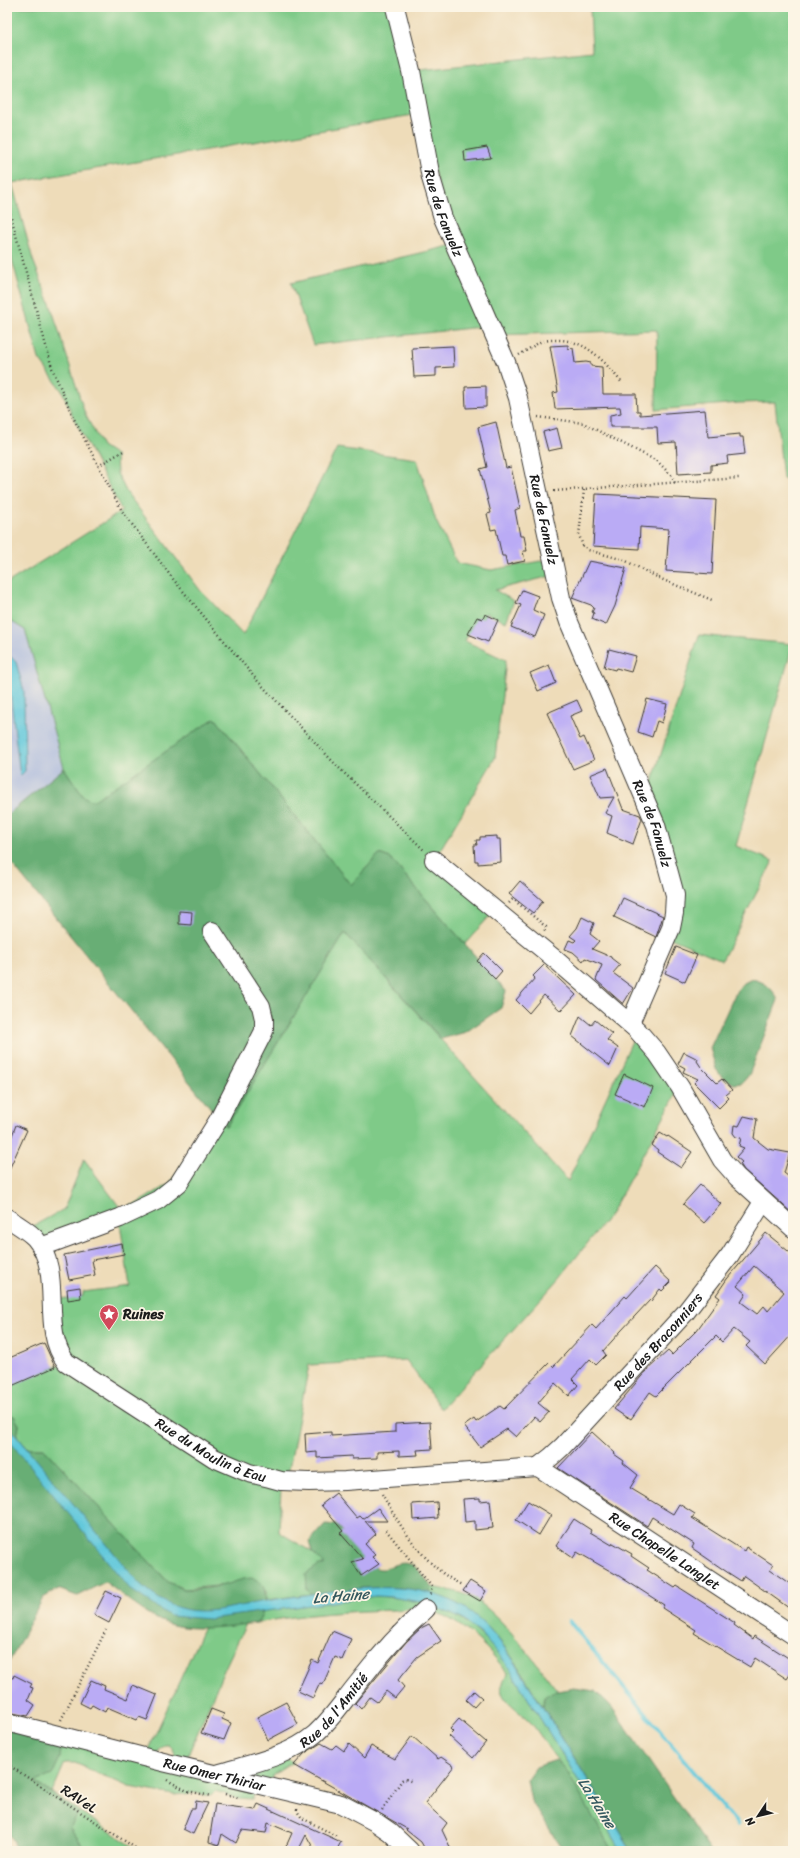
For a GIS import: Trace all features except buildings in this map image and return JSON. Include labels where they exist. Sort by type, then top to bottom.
[{"type":"street","name":"Rue de Fanuelz","points":[[395,7],[411,71],[431,178],[443,218],[506,362],[518,398],[561,598],[569,622],[656,825],[674,896],[674,913],[671,928],[630,1022]]},
{"type":"street","points":[[434,860],[630,1022],[657,1053],[722,1160],[763,1202],[793,1228]]},
{"type":"street","points":[[41,1247],[120,1218],[158,1200],[168,1193],[178,1183],[189,1168],[219,1119],[264,1031],[264,1018],[261,1006],[212,930]]},
{"type":"street","name":"Rue des Braconniers","points":[[538,1467],[562,1447],[686,1313],[730,1255],[763,1202]]},
{"type":"street","name":"Rue du Moulin à Eau","points":[[7,1218],[26,1230],[41,1247],[45,1255],[50,1276],[54,1340],[61,1356],[74,1368],[214,1458],[249,1473],[281,1481],[326,1482],[538,1467]]},
{"type":"street","name":"Rue Chapelle Langlet","points":[[538,1467],[793,1634]]},
{"type":"street","name":"Rue de l'Amitié","points":[[216,1774],[279,1755],[290,1750],[315,1734],[337,1710],[382,1654],[426,1609]]},
{"type":"street","name":"Rue Omer Thiriar","points":[[7,1722],[340,1804],[375,1822],[390,1832],[410,1851]]},
{"type":"path","points":[[7,202],[52,368],[74,419],[122,511],[173,579],[251,673],[337,766],[434,860]]},
{"type":"path","points":[[506,362],[540,342],[549,340],[572,341],[581,344],[599,358],[622,383]]},
{"type":"path","points":[[522,414],[583,423],[656,461],[672,476],[675,483]]},
{"type":"path","points":[[98,466],[125,450]]},
{"type":"path","points":[[538,491],[584,490],[739,478]]},
{"type":"path","points":[[584,490],[579,535],[584,546],[588,550],[624,560],[666,582],[712,600]]},
{"type":"path","points":[[374,1479],[391,1509],[413,1542],[442,1574],[462,1585]]},
{"type":"path","points":[[386,1530],[432,1587]]},
{"type":"path","points":[[53,1734],[106,1630]]},
{"type":"path","name":"RAVeL","points":[[7,1764],[140,1851]]},
{"type":"path","points":[[375,1822],[402,1780],[405,1778],[413,1782]]},
{"type":"path","points":[[300,1808],[297,1811],[300,1815],[338,1836]]},
{"type":"shaded area","points":[[7,619],[25,630],[64,768],[7,815]]},
{"type":"green space","points":[[7,7],[395,7],[411,71],[592,51],[590,7],[793,7],[793,481],[783,479],[775,402],[739,403],[656,410],[657,330],[494,335],[490,326],[313,345],[291,283],[454,245],[419,114],[12,183],[33,260],[51,306],[85,414],[102,446],[116,455],[117,473],[127,493],[200,590],[243,635],[337,448],[417,459],[436,521],[457,563],[491,570],[552,559],[555,575],[495,590],[514,601],[506,622],[486,613],[481,623],[475,621],[465,641],[506,660],[495,758],[434,860],[495,910],[465,944],[390,858],[379,854],[351,885],[215,718],[93,802],[83,796],[64,768],[25,630],[7,619],[7,583],[122,511],[74,419],[62,391],[39,359],[7,241]]},
{"type":"green space","points":[[699,635],[793,644],[736,846],[773,861],[722,960],[668,937],[674,913],[646,801]]},
{"type":"green space","points":[[215,718],[351,885],[379,854],[390,858],[506,991],[501,1008],[466,1032],[441,1039],[345,933],[226,1127],[7,858],[7,815],[64,768],[83,796],[93,801]]},
{"type":"green space","points":[[345,933],[568,1181],[637,1030],[680,1087],[610,1215],[558,1280],[441,1409],[406,1360],[309,1365],[287,1480],[281,1488],[279,1532],[312,1552],[325,1565],[307,1589],[311,1594],[266,1600],[266,1591],[242,1580],[227,1585],[184,1589],[168,1582],[44,1448],[27,1448],[17,1436],[19,1425],[14,1416],[7,1414],[7,1387],[66,1362],[51,1300],[83,1296],[83,1292],[130,1286],[119,1218],[41,1247],[26,1230],[64,1209],[84,1159],[121,1209],[138,1203],[170,1183],[215,1115],[226,1127]]},
{"type":"green space","points":[[752,979],[768,986],[778,1000],[749,1075],[742,1083],[734,1084],[722,1077],[716,1069],[710,1048],[736,992],[742,984]]},
{"type":"green space","points":[[7,1414],[14,1416],[19,1425],[17,1436],[27,1448],[44,1448],[168,1582],[183,1589],[201,1589],[249,1578],[260,1582],[264,1587],[265,1600],[257,1623],[213,1628],[190,1628],[160,1621],[105,1582],[77,1596],[58,1589],[43,1598],[7,1666]]},
{"type":"green space","points":[[325,1524],[337,1525],[376,1568],[384,1569],[399,1564],[411,1564],[432,1587],[430,1594],[415,1590],[385,1587],[311,1594],[307,1590],[306,1574],[319,1565],[325,1565],[312,1552],[309,1542]]},
{"type":"green space","points":[[432,1587],[458,1592],[473,1598],[496,1616],[529,1654],[558,1691],[544,1697],[543,1707],[512,1657],[494,1634],[483,1623],[467,1611],[457,1605],[430,1594]]},
{"type":"green space","points":[[375,1596],[416,1601],[434,1606],[464,1621],[492,1646],[506,1663],[622,1851],[612,1851],[565,1768],[551,1752],[532,1724],[505,1698],[501,1688],[507,1673],[482,1644],[450,1619],[427,1609],[416,1608],[292,1617],[257,1623],[263,1611]]},
{"type":"green space","points":[[246,1624],[225,1668],[183,1767],[216,1774],[279,1755],[293,1762],[273,1775],[269,1787],[259,1784],[252,1799],[238,1798],[215,1791],[211,1796],[194,1793],[174,1795],[129,1787],[75,1763],[65,1763],[52,1793],[34,1782],[62,1737],[145,1757],[204,1627]],"holes":[[[165,1745],[169,1745],[175,1754],[174,1764],[155,1760],[159,1749]]]},
{"type":"green space","points":[[573,1688],[596,1691],[611,1706],[711,1851],[632,1851],[543,1707],[544,1697],[552,1692]]},
{"type":"green space","points":[[7,1722],[62,1737],[60,1758],[52,1775],[35,1782],[79,1811],[70,1828],[87,1851],[15,1851],[14,1841],[7,1832]]},
{"type":"green space","points":[[556,1760],[565,1768],[610,1847],[600,1851],[564,1851],[531,1801],[527,1780],[536,1767]]},
{"type":"green space","points":[[79,1811],[140,1851],[87,1851],[70,1828]]},
{"type":"water","points":[[7,653],[16,662],[24,691],[25,771],[20,776],[10,691],[7,684]]},
{"type":"water","name":"La Haine","points":[[7,1424],[138,1582],[154,1595],[171,1605],[193,1611],[203,1611],[232,1608],[276,1599],[326,1592],[364,1588],[401,1588],[437,1595],[472,1613],[489,1628],[512,1658],[632,1851],[622,1851],[506,1663],[480,1633],[462,1619],[427,1603],[376,1596],[209,1619],[170,1616],[130,1589],[7,1438]]},
{"type":"waterway","points":[[569,1621],[738,1825]]},
{"type":"place","name":"Ruines","points":[[109,1331]]}]
